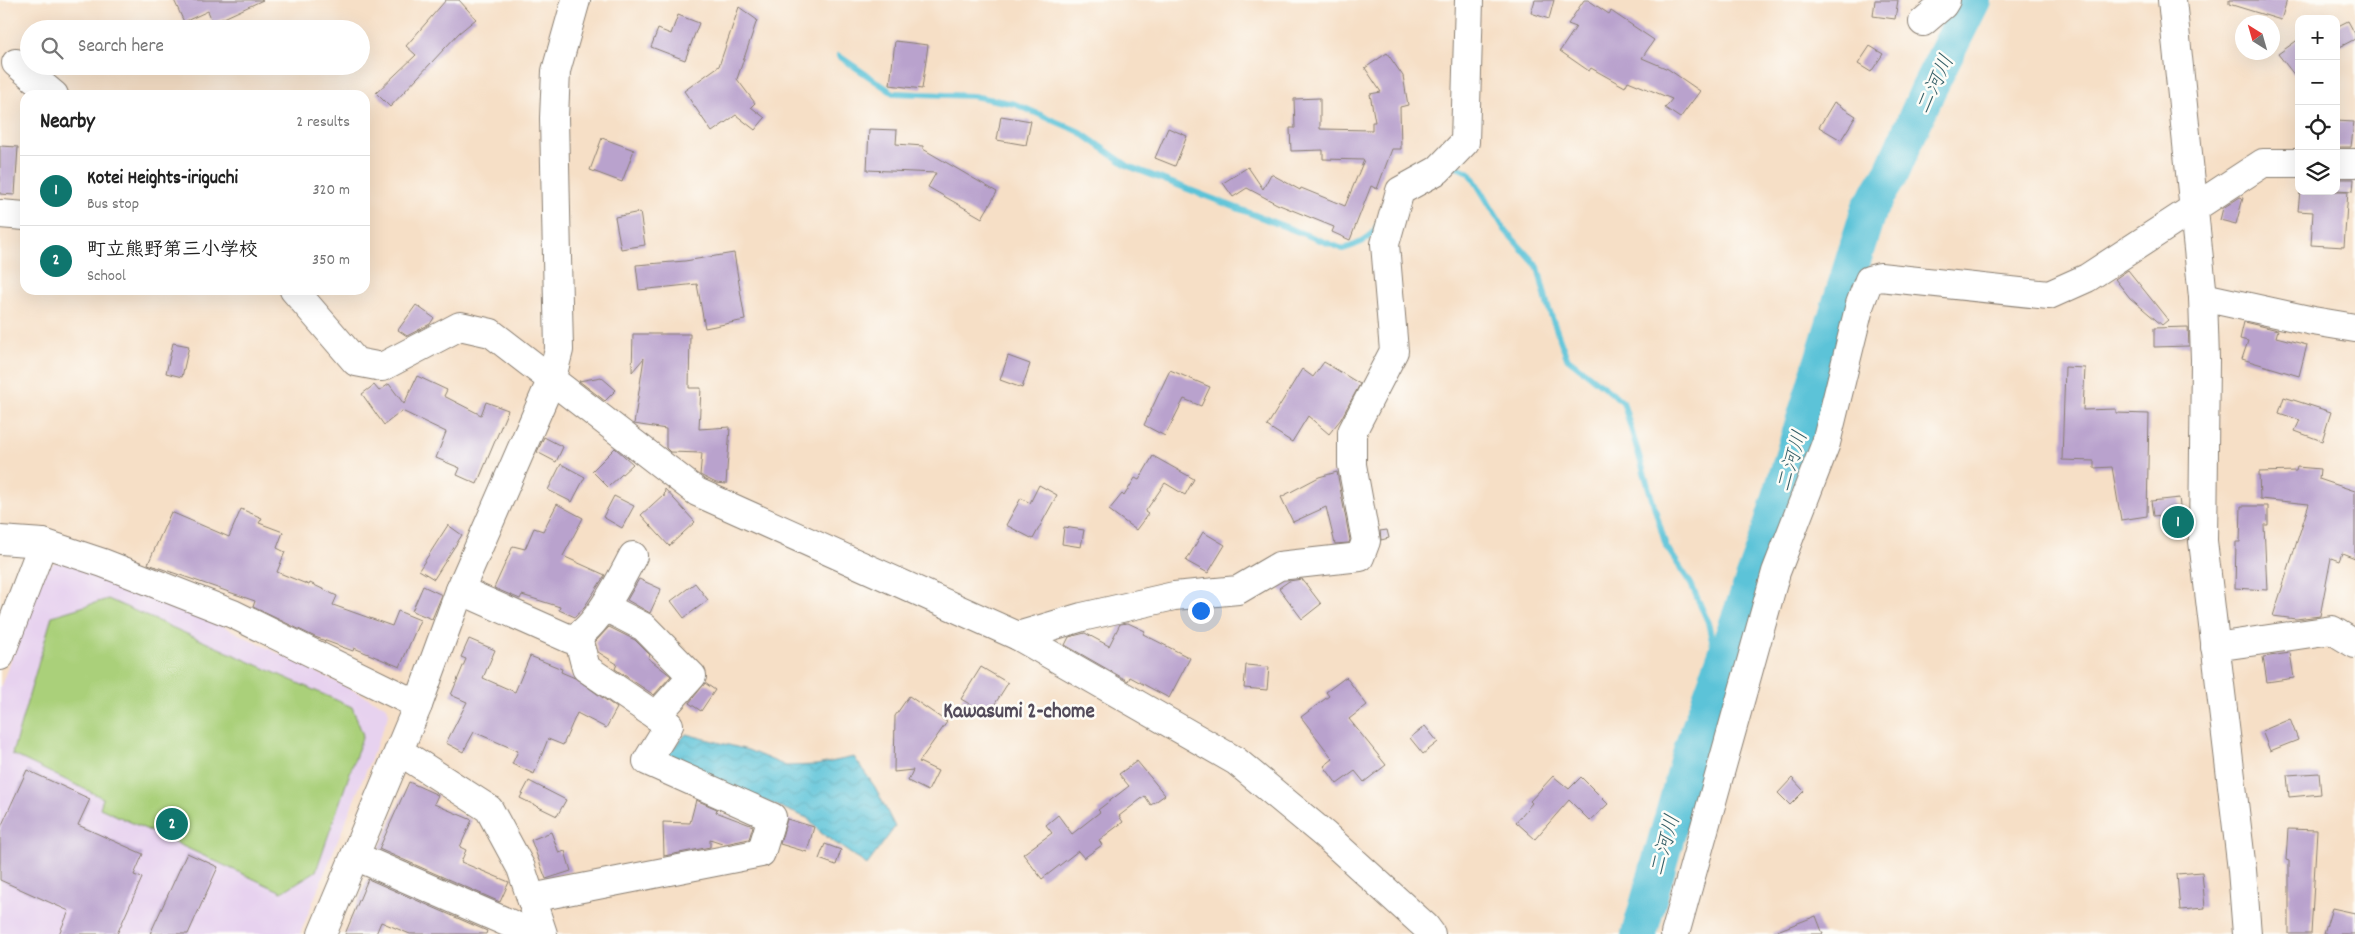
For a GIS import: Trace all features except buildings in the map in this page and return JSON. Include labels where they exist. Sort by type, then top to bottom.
[{"type":"street","points":[[322,934],[418,705],[460,590],[551,381],[559,350],[554,157],[556,71],[576,0]]},
{"type":"street","points":[[1018,636],[1082,617],[1174,596],[1238,590],[1279,566],[1360,557],[1366,540],[1352,465],[1352,432],[1394,351],[1385,244],[1400,191],[1438,170],[1466,142],[1469,0]]},
{"type":"street","points":[[1923,22],[1943,5],[1946,0]]},
{"type":"street","points":[[2172,0],[2203,297],[2205,360],[2203,542],[2242,870],[2247,934]]},
{"type":"street","points":[[16,63],[20,66]]},
{"type":"street","points":[[30,75],[48,90]]},
{"type":"street","points":[[1675,934],[1776,572],[1826,443],[1860,304],[1870,280],[1880,277],[2049,294],[2087,278],[2194,210],[2263,163],[2295,163]]},
{"type":"street","points":[[2340,163],[2355,163]]},
{"type":"street","points":[[0,214],[20,216]]},
{"type":"street","points":[[298,295],[356,362],[382,367],[460,326],[491,333],[697,492],[1018,636],[1236,761],[1325,835],[1425,926],[1431,934]]},
{"type":"street","points":[[2203,297],[2313,321],[2355,328]]},
{"type":"street","points":[[0,540],[43,543],[103,563],[233,614],[418,705]]},
{"type":"street","points":[[0,656],[43,543]]},
{"type":"street","points":[[460,590],[570,639],[578,637],[605,607],[633,556]]},
{"type":"street","points":[[605,607],[644,627],[692,676],[656,716]]},
{"type":"street","points":[[2215,648],[2332,630],[2355,644]]},
{"type":"street","points":[[531,898],[761,853],[772,817],[647,761],[669,725],[586,668],[578,637]]},
{"type":"street","points":[[399,750],[490,808],[521,868],[543,934]]},
{"type":"street","points":[[355,856],[534,934]]},
{"type":"shaded area","points":[[62,557],[150,590],[387,707],[389,714],[300,934],[0,934],[0,688],[45,570]]},
{"type":"green space","points":[[108,599],[352,707],[363,735],[316,871],[282,892],[100,808],[103,798],[12,754],[52,616]]},
{"type":"water","points":[[686,734],[748,750],[786,766],[817,765],[854,757],[875,787],[895,827],[867,865],[821,833],[807,818],[663,759]]},
{"type":"waterway","name":"二河川","points":[[1639,934],[1692,748],[1763,552],[1869,209],[1892,172],[1928,90],[1973,0]]},
{"type":"waterway","points":[[839,56],[893,93],[973,96],[1015,104],[1078,131],[1128,166],[1343,249],[1358,244],[1367,238],[1377,226]]},
{"type":"waterway","points":[[1402,178],[1412,165],[1433,159]]},
{"type":"waterway","points":[[1453,165],[1470,173],[1505,230],[1538,267],[1548,307],[1567,358],[1623,402],[1666,546],[1691,584],[1708,622],[1719,673]]},
{"type":"place","name":"Kotei Heights-iriguchi","points":[[2178,522]]},
{"type":"place","name":"町立熊野第三小学校","points":[[172,824]]},
{"type":"district","name":"Kawasumi 2-chome","points":[[1019,710]]}]
